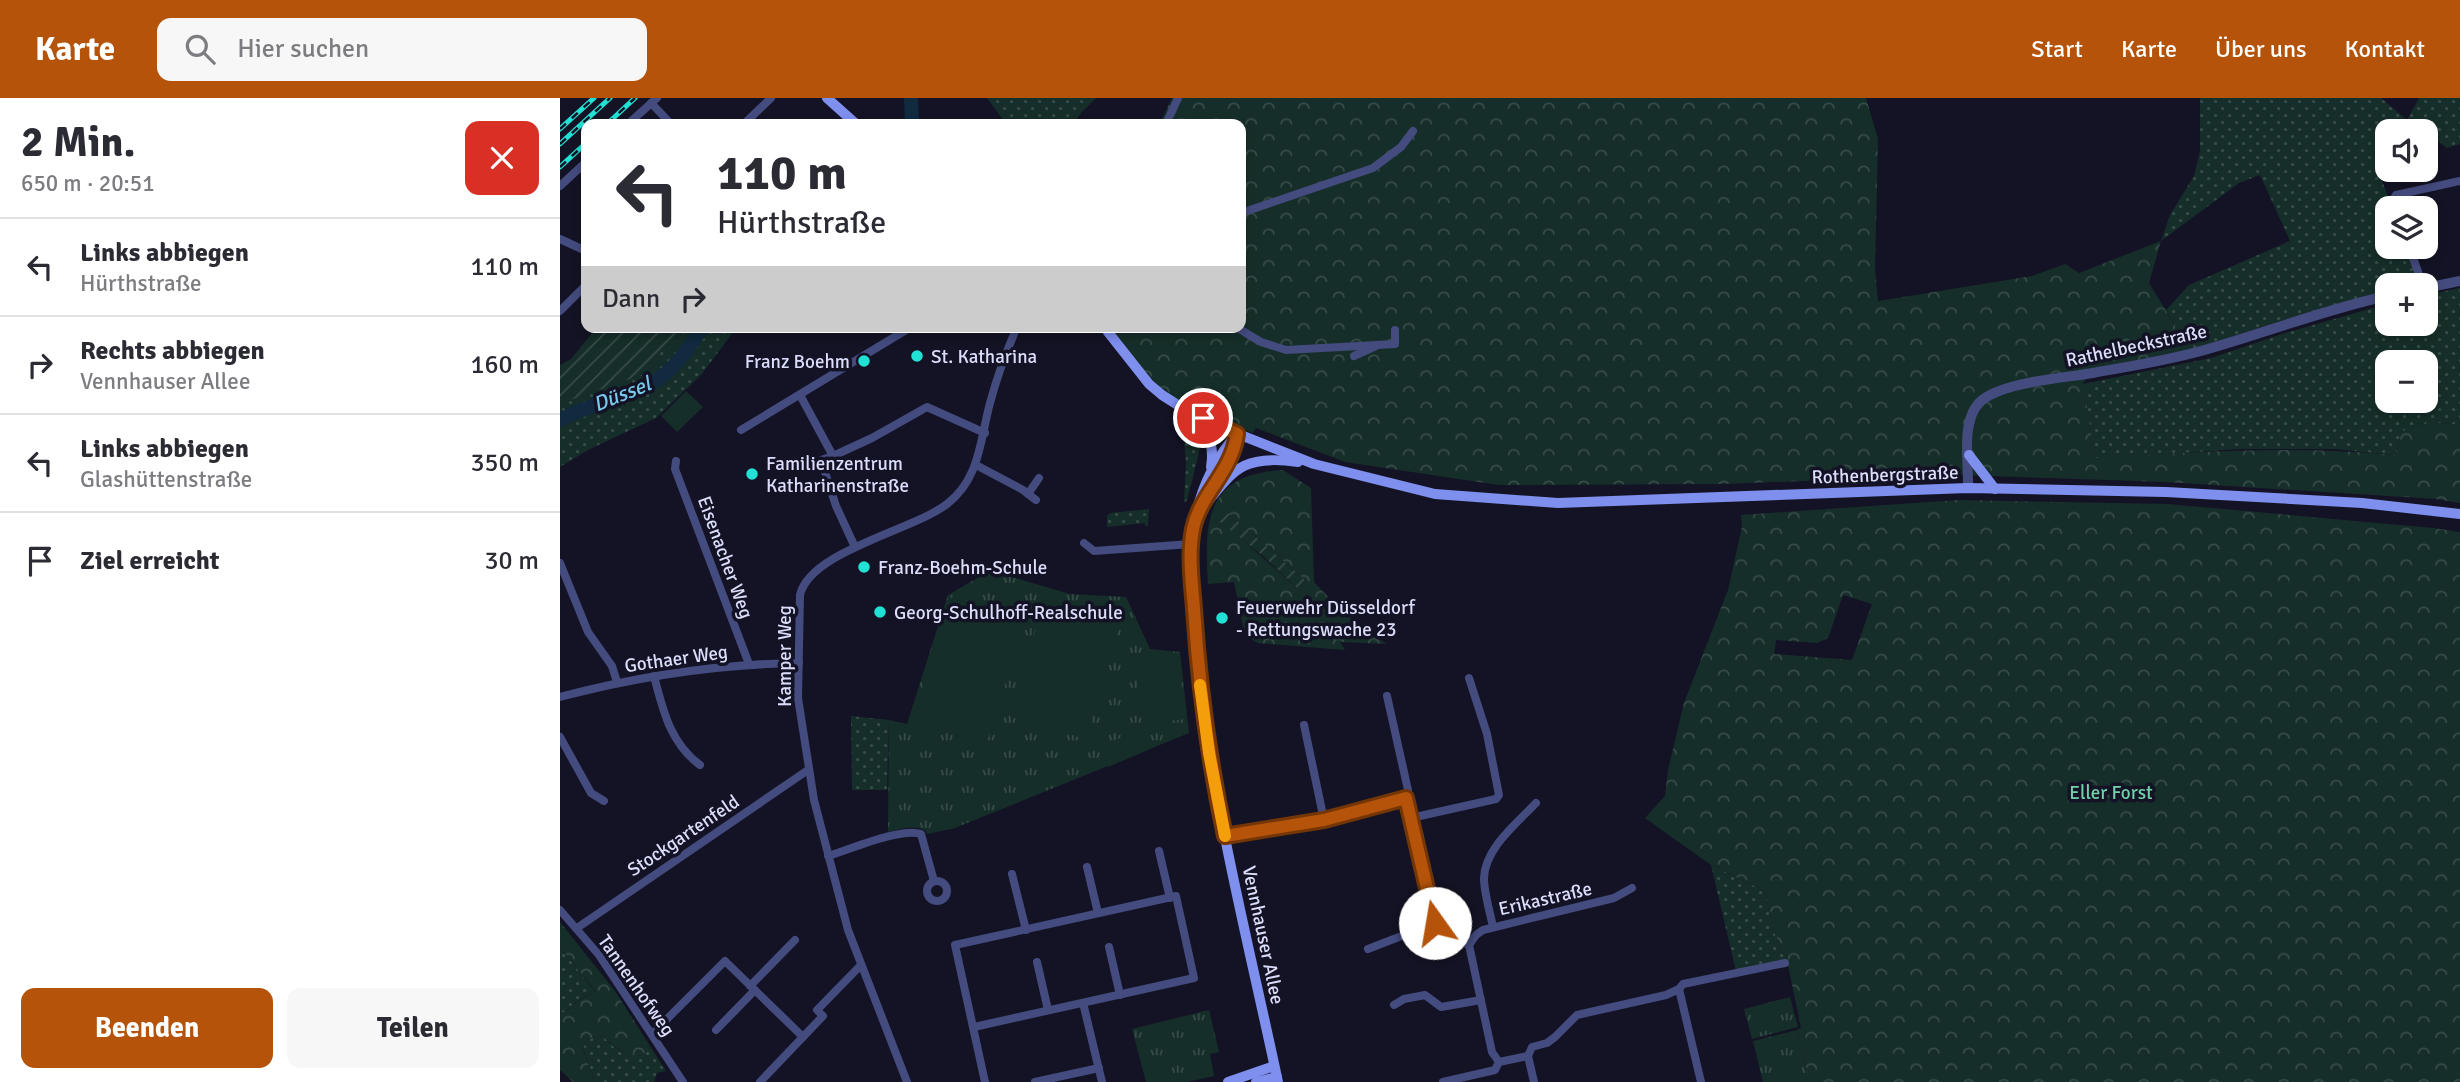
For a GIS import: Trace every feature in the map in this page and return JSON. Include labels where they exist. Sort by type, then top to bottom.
[{"type":"main road","points":[[827,98],[850,119]]},
{"type":"main road","points":[[1109,333],[1149,384],[1177,405],[1180,413],[1204,431],[1213,452],[1209,477]]},
{"type":"main road","name":"Rothenbergstraße","points":[[1177,405],[1237,434],[1314,464],[1435,494],[1558,503],[1968,488],[2298,498],[2460,514]]},
{"type":"main road","name":"Vennhauser Allee","points":[[1237,434],[1225,447],[1199,497],[1191,544],[1200,682],[1209,753],[1276,1075]]},
{"type":"main road","name":"Vennhauser Allee","points":[[1197,514],[1235,452],[1237,434]]},
{"type":"main road","points":[[1969,456],[1995,489]]},
{"type":"main road","name":"Rothenbergstraße","points":[[1253,462],[1275,460],[1314,464]]},
{"type":"main road","name":"Vennhauser Allee","points":[[1197,514],[1226,478],[1253,462]]},
{"type":"main road","points":[[1228,1082],[1276,1075]]},
{"type":"main road","points":[[1256,1082],[1276,1075]]},
{"type":"street","points":[[749,119],[771,98]]},
{"type":"street","points":[[1168,119],[1178,98]]},
{"type":"street","points":[[633,119],[654,100],[667,119]]},
{"type":"street","points":[[1246,211],[1373,168],[1401,147],[1413,131]]},
{"type":"street","points":[[560,186],[581,167]]},
{"type":"street","points":[[2395,196],[2460,181]]},
{"type":"street","points":[[560,239],[581,249]]},
{"type":"street","points":[[2438,284],[2460,281]]},
{"type":"street","points":[[560,311],[581,290]]},
{"type":"street","name":"Rathelbeckstraße","points":[[1968,488],[1969,427],[1972,413],[1978,403],[1994,392],[2022,384],[2179,357],[2375,299]]},
{"type":"street","points":[[1246,333],[1261,342],[1286,350],[1395,344],[1395,330]]},
{"type":"street","points":[[741,430],[901,333]]},
{"type":"street","name":"Kamper Weg","points":[[907,1082],[848,930],[808,769],[798,698],[801,590],[816,572],[855,547],[945,506],[964,487],[976,465],[989,405],[1015,333]]},
{"type":"street","points":[[1354,356],[1379,344]]},
{"type":"street","points":[[800,395],[833,456]]},
{"type":"street","points":[[855,547],[836,506],[821,460],[872,438],[927,407],[985,433]]},
{"type":"street","name":"Eisenacher Weg","points":[[676,461],[675,469],[749,664]]},
{"type":"street","points":[[976,465],[1032,497],[1039,478]]},
{"type":"street","points":[[1084,543],[1094,551],[1191,544]]},
{"type":"street","points":[[560,562],[588,632],[612,666],[617,682]]},
{"type":"street","name":"Gothaer Weg","points":[[560,697],[617,682],[654,676],[749,664],[799,663]]},
{"type":"street","points":[[654,676],[670,727],[686,755],[700,765]]},
{"type":"street","points":[[1410,818],[1496,799],[1499,795],[1486,734],[1469,678]]},
{"type":"street","points":[[1387,696],[1408,790],[1406,798],[1410,818],[1435,923],[1458,941],[1469,945],[1492,1052],[1499,1062]]},
{"type":"street","points":[[1304,725],[1324,820]]},
{"type":"street","points":[[560,737],[591,793],[604,801]]},
{"type":"street","name":"Stockgartenfeld","points":[[577,928],[808,769]]},
{"type":"street","points":[[1225,836],[1324,820],[1406,798]]},
{"type":"street","points":[[1493,927],[1484,879],[1487,867],[1500,844],[1536,803]]},
{"type":"street","points":[[828,856],[902,833],[916,832],[921,834],[924,841],[934,881]]},
{"type":"street","points":[[1159,851],[1170,898]]},
{"type":"street","points":[[1087,867],[1098,913]]},
{"type":"street","points":[[1012,874],[1026,930]]},
{"type":"street","name":"Erikastraße","points":[[1469,945],[1476,935],[1493,927],[1614,898],[1632,888]]},
{"type":"street","points":[[974,1027],[1194,978],[1176,896],[955,945],[985,1082]]},
{"type":"street","name":"Tannenhofweg","points":[[560,910],[599,955],[683,1082]]},
{"type":"street","points":[[1368,949],[1435,923]]},
{"type":"street","points":[[716,1030],[795,940]]},
{"type":"street","points":[[1109,947],[1120,995]]},
{"type":"street","points":[[652,1034],[725,961],[803,1037]]},
{"type":"street","points":[[1037,962],[1048,1010]]},
{"type":"street","points":[[1534,1082],[1528,1056],[1532,1047],[1555,1037],[1577,1015],[1666,995],[1683,984],[1785,963]]},
{"type":"street","points":[[760,1082],[823,1016],[817,1010],[861,965]]},
{"type":"street","points":[[1679,989],[1701,1082]]},
{"type":"street","points":[[1394,1004],[1425,995],[1441,1007],[1481,1000]]},
{"type":"street","points":[[1083,1003],[1102,1082]]},
{"type":"street","points":[[1499,1062],[1528,1056]]},
{"type":"street","points":[[1444,1082],[1495,1070],[1499,1062]]},
{"type":"street","points":[[1035,1082],[1099,1068]]},
{"type":"green space","points":[[987,98],[1096,98],[1077,119],[1002,119]]},
{"type":"green space","points":[[1172,98],[1866,98],[1878,139],[1875,269],[1878,301],[2032,276],[2065,264],[2079,273],[2161,241],[2149,283],[2190,350],[2096,369],[2083,383],[2095,458],[2282,450],[2396,455],[2401,432],[2408,428],[2423,424],[2452,424],[2460,425],[2460,503],[2436,499],[2167,482],[1958,475],[1723,484],[1499,485],[1345,462],[1256,428],[1253,433],[1180,402],[1152,380],[1114,333],[1246,333],[1246,119],[1162,119]]},
{"type":"green space","points":[[2200,98],[2381,98],[2406,119],[2375,119],[2375,182],[2383,182],[2388,196],[2375,196],[2375,259],[2411,259],[2416,273],[2375,273],[2375,295],[2287,319],[2190,350],[2166,310],[2189,285],[2290,241],[2260,175],[2239,183],[2161,241],[2170,215],[2194,176],[2200,151]]},
{"type":"green space","points":[[2419,98],[2460,98],[2460,144],[2447,148],[2438,141],[2438,119],[2408,119]]},
{"type":"green space","points":[[2460,288],[2460,425],[2430,423],[2408,429],[2401,433],[2396,455],[2334,449],[2239,449],[2095,459],[2083,384],[2211,358],[2375,307],[2375,336],[2438,336],[2438,293]]},
{"type":"green space","points":[[592,333],[683,333],[667,352],[663,349],[647,373],[560,404],[560,365],[571,359]]},
{"type":"green space","points":[[681,333],[698,333],[674,364],[648,385],[560,419],[560,404],[647,373],[663,348],[667,352]]},
{"type":"green space","points":[[701,333],[732,333],[701,375],[656,418],[588,450],[560,467],[560,421],[638,392],[662,378],[680,361]]},
{"type":"green space","points":[[686,391],[703,407],[677,432],[661,416]]},
{"type":"green space","points":[[1192,435],[1200,449],[1184,503],[1184,438]]},
{"type":"green space","points":[[1283,470],[1311,488],[1314,582],[1348,615],[1387,644],[1340,642],[1345,650],[1258,643],[1245,636],[1234,582],[1208,584],[1207,540],[1215,505],[1224,491],[1238,480],[1258,473]],"holes":[[[1242,525],[1305,580],[1300,591],[1242,539]]]},
{"type":"green space","name":"Eller Forst","points":[[1958,500],[2168,504],[2460,532],[2460,1082],[1810,1082],[1797,1030],[1801,1028],[1787,960],[1773,930],[1765,891],[1711,865],[1645,818],[1665,796],[1668,770],[1684,703],[1728,590],[1742,527],[1741,515]],"holes":[[[1843,595],[1872,604],[1852,660],[1774,654],[1776,640],[1817,643],[1828,638]]]},
{"type":"green space","points":[[1149,509],[1148,526],[1145,526],[1145,523],[1107,527],[1107,516],[1110,513]]},
{"type":"green space","points":[[1227,512],[1305,580],[1300,591],[1263,556],[1219,521]]},
{"type":"green space","points":[[998,566],[1005,575],[1070,594],[1126,597],[1150,649],[1180,652],[1189,733],[955,828],[927,834],[926,831],[912,827],[888,832],[889,720],[907,724],[948,595]]},
{"type":"green space","points":[[949,597],[1025,621],[986,745],[912,722]]},
{"type":"green space","points":[[1045,598],[1121,620],[1086,739],[1010,717]]},
{"type":"green space","points":[[1178,660],[1186,719],[1142,724],[1136,665]]},
{"type":"green space","points":[[851,716],[889,720],[887,790],[852,790]]},
{"type":"green space","points":[[1140,729],[1148,750],[1108,767],[1100,747]]},
{"type":"green space","points":[[1711,865],[1765,891],[1773,930],[1787,960],[1736,971]]},
{"type":"green space","points":[[560,922],[615,991],[650,1046],[647,1052],[634,1054],[617,1048],[602,1035],[587,1040],[583,1049],[594,1082],[573,1082],[560,1070],[560,1015],[582,998],[596,992],[560,947]]},
{"type":"green space","points":[[560,947],[596,993],[581,998],[560,1015]]},
{"type":"green space","points":[[1790,997],[1798,1027],[1752,1039],[1744,1009]]},
{"type":"green space","points":[[1209,1010],[1219,1052],[1210,1054],[1214,1076],[1187,1082],[1146,1082],[1132,1029]]},
{"type":"green space","points":[[1797,1030],[1810,1082],[1763,1082],[1753,1041]]},
{"type":"green space","points":[[602,1035],[623,1051],[641,1051],[649,1049],[650,1046],[666,1071],[657,1073],[654,1082],[594,1082],[583,1048],[587,1040]]},
{"type":"waterway","name":"Düssel","points":[[911,98],[912,119]]},
{"type":"waterway","name":"Düssel","points":[[560,420],[637,391],[658,380],[682,356],[699,333]]},
{"type":"railway","points":[[560,129],[594,98]]},
{"type":"railway","points":[[587,119],[610,98]]},
{"type":"railway","points":[[612,119],[635,98]]},
{"type":"railway","points":[[560,144],[581,125]]},
{"type":"railway","points":[[560,167],[581,148]]},
{"type":"slow traffic","points":[[1200,685],[1209,753],[1225,836]]},
{"type":"place","name":"St. Katharina","points":[[917,356]]},
{"type":"place","name":"Franz Boehm","points":[[864,361]]},
{"type":"place","name":"Familienzentrum Katharinenstraße","points":[[752,474]]},
{"type":"place","name":"Franz-Boehm-Schule","points":[[864,567]]},
{"type":"place","name":"Georg-Schulhoff-Realschule","points":[[880,612]]},
{"type":"place","name":"Feuerwehr Düsseldorf - Rettungswache 23","points":[[1222,618]]},
{"type":"route","points":[[1203,418],[1237,434],[1235,452],[1197,514],[1191,544],[1200,682],[1209,753],[1225,836],[1324,820],[1406,798],[1435,923]]}]
